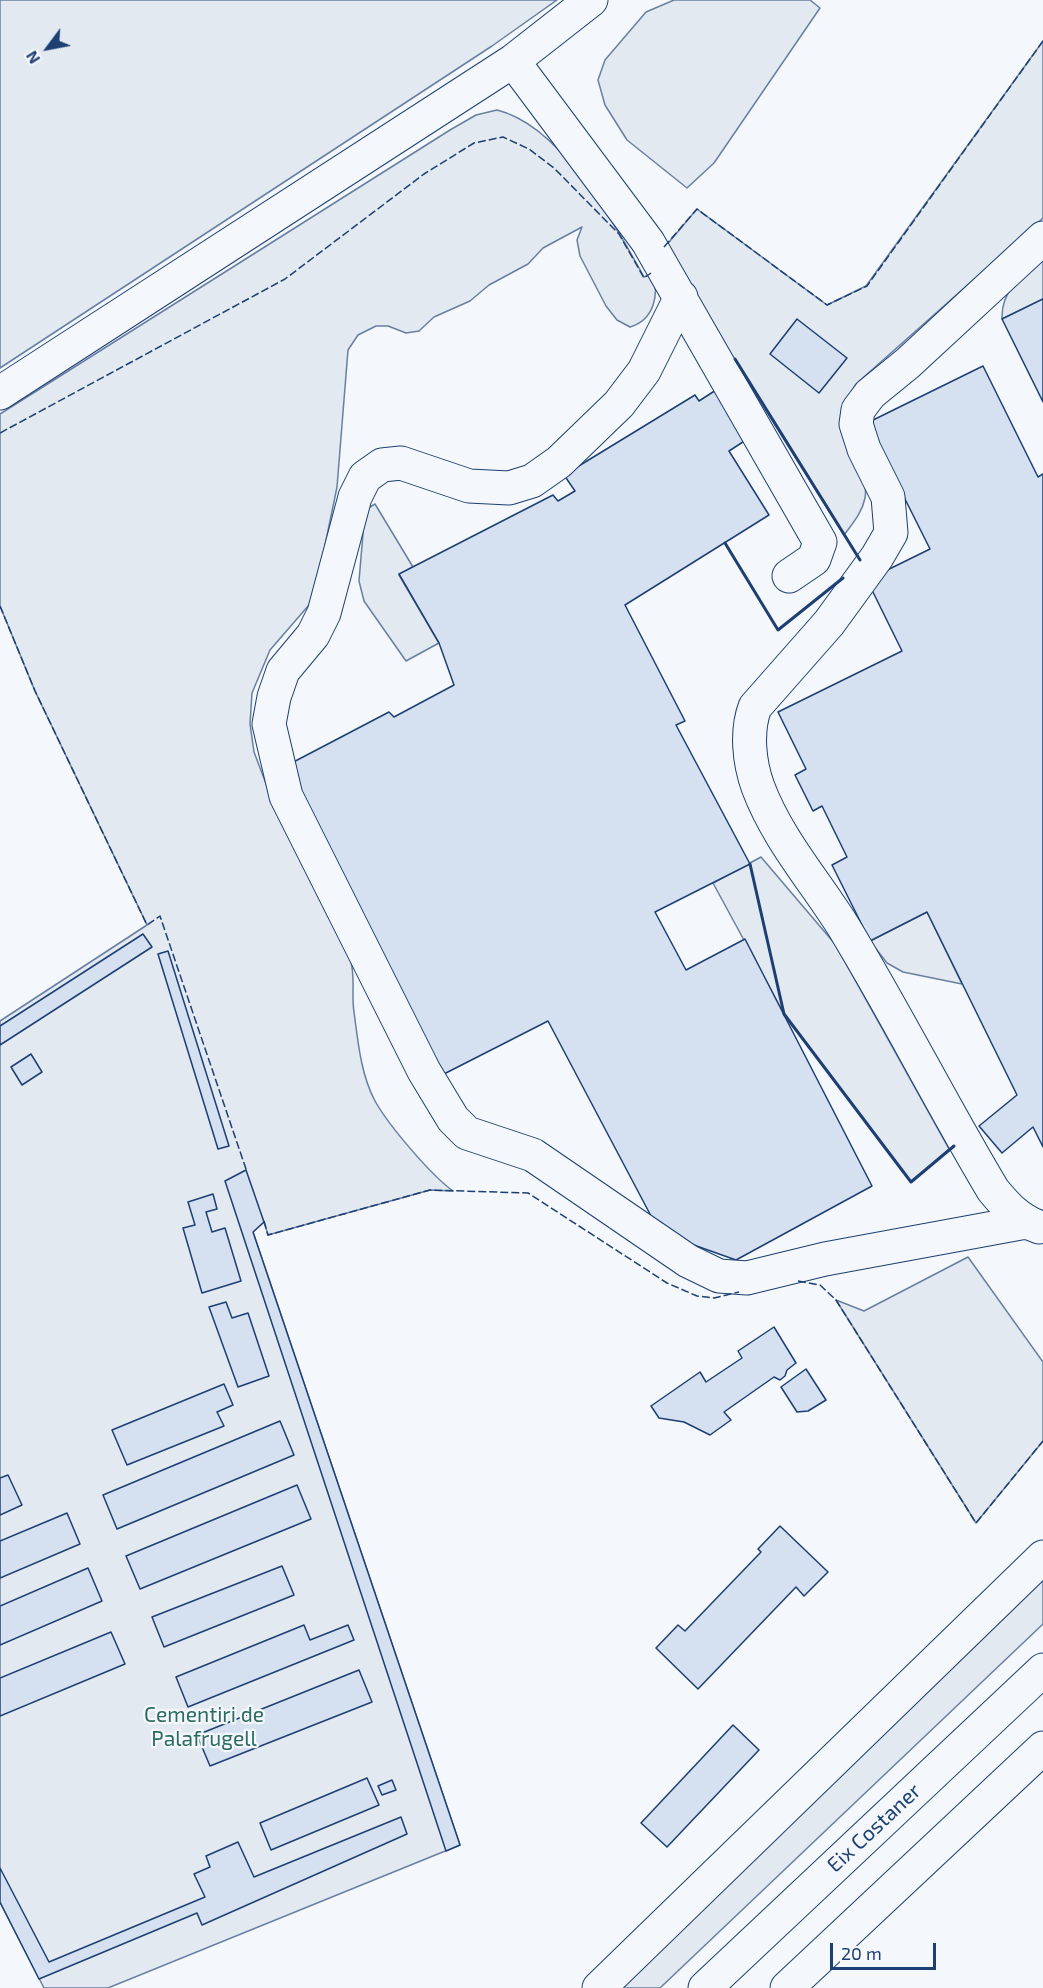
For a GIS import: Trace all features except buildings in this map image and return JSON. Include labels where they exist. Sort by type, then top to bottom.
[{"type":"main road","points":[[0,393],[513,61],[591,0]]},
{"type":"main road","points":[[513,61],[648,242],[820,542],[814,559],[789,576]]},
{"type":"main road","points":[[1035,1225],[1009,1210],[993,1191],[842,925],[779,831],[753,772],[750,739],[751,718],[755,707],[829,622],[877,557],[891,533],[888,497],[864,449],[856,424],[858,410],[870,394],[908,363],[1043,238]]},
{"type":"main road","points":[[681,297],[644,371],[619,405],[559,462],[532,481],[509,488],[469,486],[401,463],[382,465],[366,477],[355,497],[324,613],[313,635],[283,671],[274,697],[269,724],[286,796],[424,1071],[453,1119],[467,1133],[533,1155],[688,1261],[719,1276],[747,1278],[825,1259],[1035,1225]]},
{"type":"main road","points":[[599,1988],[1043,1557]]},
{"type":"main road","name":"Eix Costaner","points":[[705,1988],[1043,1670]]},
{"type":"main road","points":[[787,1988],[1043,1748]]},
{"type":"green space","points":[[0,0],[557,0],[492,46],[0,368]]},
{"type":"green space","points":[[674,0],[810,0],[820,8],[714,163],[687,188],[627,140],[605,105],[598,80],[605,60],[646,12]]},
{"type":"green space","points":[[1043,41],[1043,218],[856,384],[843,406],[861,466],[865,498],[854,522],[844,535],[664,248],[697,209],[827,305],[866,286]]},
{"type":"green space","name":"Cementiri de Palafrugell","points":[[497,110],[521,120],[543,135],[564,155],[601,204],[644,277],[652,273],[655,289],[653,305],[645,319],[638,324],[630,327],[617,320],[606,306],[580,256],[577,240],[582,227],[543,248],[528,264],[489,285],[470,301],[434,317],[419,331],[406,333],[388,326],[376,326],[358,335],[348,350],[337,487],[316,589],[309,605],[270,650],[252,693],[250,724],[254,752],[268,789],[350,958],[359,1046],[370,1091],[381,1111],[400,1136],[422,1162],[453,1191],[430,1190],[268,1235],[264,1222],[253,1232],[460,1845],[108,1988],[44,1988],[0,1902],[0,1021],[147,925],[35,691],[0,606],[0,414],[450,130],[476,115]]},
{"type":"green space","points":[[1043,259],[1043,299],[1002,319],[1005,300],[1014,284]]},
{"type":"green space","points":[[375,504],[413,567],[399,575],[439,643],[406,661],[364,601],[359,581],[365,510]]},
{"type":"green space","points":[[761,857],[835,944],[949,1149],[911,1182],[784,1014],[713,883]]},
{"type":"green space","points":[[927,912],[962,984],[903,972],[887,963],[870,941]]},
{"type":"green space","points":[[968,1257],[1043,1362],[1043,1441],[976,1523],[836,1300],[864,1311]]},
{"type":"green space","points":[[1043,1578],[1043,1624],[660,1988],[616,1988]]},
{"type":"fence","points":[[664,247],[697,209],[827,305],[867,286],[1043,41]]},
{"type":"fence","points":[[0,433],[285,279],[424,174],[474,143],[503,137],[529,149],[554,168],[619,234],[644,278],[651,273]]},
{"type":"fence","points":[[0,606],[35,691],[147,925],[160,916],[247,1172]]},
{"type":"fence","points":[[264,1221],[268,1235],[430,1190],[528,1193],[667,1283],[697,1296],[714,1298],[739,1292]]},
{"type":"fence","points":[[798,1281],[820,1285],[836,1300],[976,1523],[1043,1441]]},
{"type":"wall","points":[[735,359],[860,560]]},
{"type":"wall","points":[[725,543],[778,630],[843,578]]},
{"type":"wall","points":[[750,864],[784,1014],[911,1182],[954,1146]]}]
